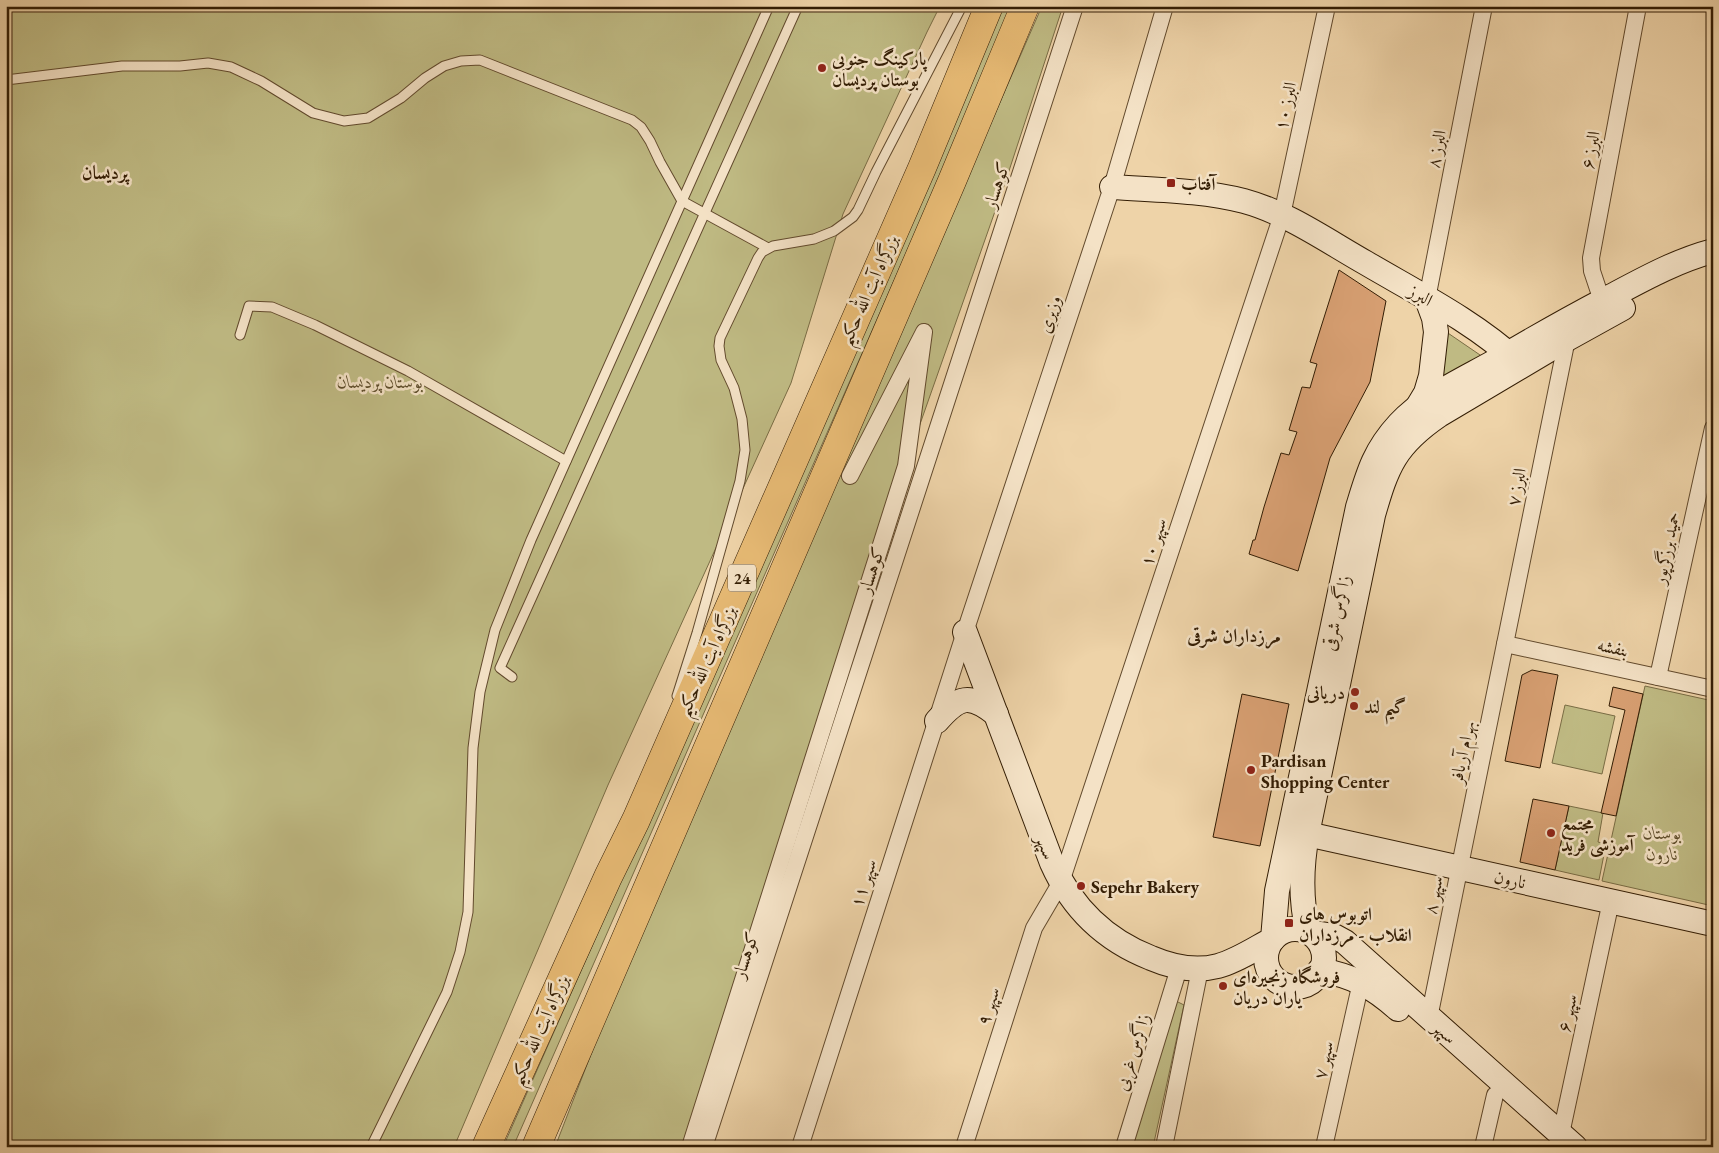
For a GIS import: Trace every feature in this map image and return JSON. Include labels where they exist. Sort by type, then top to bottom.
[{"type":"highway","name":"بزرگراه آیت الله حکیم","points":[[486,1147],[608,877],[636,820],[922,168],[989,6]]},
{"type":"highway","name":"بزرگراه آیت الله حکیم","points":[[536,1147],[1026,6]]},
{"type":"street","name":"کوهسار","points":[[704,1147],[1075,6]]},
{"type":"street","name":"وزیری","points":[[965,632],[1112,187],[1166,6]]},
{"type":"street","name":"البرز ۱۰","points":[[1282,215],[1327,6]]},
{"type":"street","name":"البرز ۸","points":[[1427,299],[1484,6]]},
{"type":"street","name":"البرز ۶","points":[[1606,308],[1592,271],[1591,258],[1638,6]]},
{"type":"street","name":"البرز","points":[[1112,187],[1168,190],[1220,197],[1244,201],[1282,215],[1487,336],[1515,359]]},
{"type":"street","name":"سپهر ۱۰","points":[[1061,882],[1282,215]]},
{"type":"street","points":[[1515,359],[1606,308],[1665,269],[1713,251]]},
{"type":"street","points":[[1606,308],[1648,294],[1680,279],[1713,267]]},
{"type":"street","points":[[1417,408],[1426,393],[1436,332],[1434,318],[1427,299]]},
{"type":"street","name":"البرز ۷","points":[[1505,644],[1564,331]]},
{"type":"street","points":[[690,1147],[906,466],[924,332],[850,476]]},
{"type":"street","name":"زاگرس شرقی","points":[[1273,939],[1277,891],[1358,508],[1371,463],[1379,448],[1400,423],[1417,408],[1515,359]]},
{"type":"street","name":"زاگرس شرقی","points":[[1308,932],[1303,911],[1302,888],[1303,857],[1307,834],[1373,516],[1389,467],[1403,446],[1424,425],[1515,359]]},
{"type":"street","name":"حمید برزگرپور","points":[[1658,677],[1713,428]]},
{"type":"street","name":"سپهر","points":[[965,632],[1052,863],[1061,882],[1086,916],[1114,941],[1138,953],[1199,968],[1273,976]]},
{"type":"street","name":"سپهر ۱۱","points":[[800,1147],[965,632]]},
{"type":"street","name":"بنفشه","points":[[1505,644],[1713,689]]},
{"type":"street","name":"بهرام آریافر","points":[[1459,868],[1505,644]]},
{"type":"street","points":[[937,721],[949,707],[956,702],[964,700],[975,701],[986,706],[996,714]]},
{"type":"street","name":"نارون","points":[[1307,834],[1713,924]]},
{"type":"street","name":"سپهر ۸","points":[[1427,1025],[1459,868]]},
{"type":"street","name":"سپهر ۹","points":[[964,1147],[1034,928],[1061,882]]},
{"type":"street","points":[[1277,891],[1281,902],[1285,906],[1290,907],[1295,904],[1302,888]]},
{"type":"street","name":"سپهر ۶","points":[[1561,1143],[1611,902]]},
{"type":"street","points":[[1289,929],[1299,929],[1308,932],[1314,936],[1323,950],[1324,958],[1317,976],[1300,986],[1290,986],[1281,983],[1268,968],[1266,958],[1269,945],[1280,933],[1289,929]]},
{"type":"street","name":"سپهر","points":[[1308,932],[1334,936],[1345,942],[1365,972],[1561,1143]]},
{"type":"street","points":[[1164,1147],[1199,968],[1273,939]]},
{"type":"street","name":"زاگرس غربی","points":[[1124,1147],[1199,968]]},
{"type":"street","name":"سپهر","points":[[1320,970],[1342,974],[1365,972]]},
{"type":"street","name":"سپهر ۷","points":[[1324,1147],[1365,972]]},
{"type":"street","points":[[1483,1147],[1497,1087]]},
{"type":"lane","points":[[371,1147],[447,992],[460,952],[468,912],[473,748],[480,692],[495,630],[531,540],[769,6]]},
{"type":"lane","points":[[512,677],[500,668],[798,6]]},
{"type":"lane","points":[[673,708],[697,633],[740,481],[745,450],[742,419],[734,388],[721,360],[720,338],[758,258],[768,248],[814,239],[834,230],[853,217],[962,6]]},
{"type":"lane","points":[[6,80],[122,66],[180,66],[208,63],[231,67],[261,81],[313,113],[344,121],[368,118],[401,98],[425,78],[444,66],[461,61],[480,60],[632,120],[641,127],[650,141],[682,201],[768,248]]},
{"type":"lane","points":[[240,335],[249,306],[272,307],[315,325],[408,371],[566,461]]},
{"type":"lane","points":[[636,820],[667,727]]},
{"type":"green space","name":"بوستان پردیسان","points":[[6,6],[940,6],[843,214],[791,383],[608,785],[454,1147],[6,1147]]},
{"type":"green space","points":[[1003,6],[1012,6],[973,101],[513,1147],[503,1147],[751,587]]},
{"type":"green space","points":[[1042,6],[1063,6],[1005,183],[913,444],[698,1147],[555,1147],[644,918]]},
{"type":"green space","points":[[1442,329],[1483,357],[1437,383],[1444,356]]},
{"type":"green space","name":"بوستان نارون","points":[[1645,686],[1713,701],[1713,906],[1602,881]]},
{"type":"green space","points":[[1565,705],[1615,716],[1602,774],[1552,763]]},
{"type":"green space","points":[[1569,806],[1603,813],[1598,842],[1606,844],[1599,880],[1555,870]]},
{"type":"green space","points":[[1176,1001],[1184,1005],[1153,1147],[1132,1147]]},
{"type":"building","points":[[1339,270],[1386,301],[1370,382],[1330,458],[1298,571],[1249,554],[1281,453],[1289,455],[1297,432],[1289,430],[1302,387],[1310,388],[1317,364],[1310,362]]},
{"type":"building","points":[[1532,670],[1558,675],[1540,768],[1505,761],[1522,675]]},
{"type":"building","points":[[1613,687],[1643,694],[1616,816],[1601,813],[1625,710],[1609,706]]},
{"type":"building","name":"Pardisan Shopping Center","points":[[1242,694],[1289,704],[1260,846],[1213,837]]},
{"type":"building","points":[[1533,799],[1569,806],[1555,870],[1520,862]]},
{"type":"place","name":"پارکینگ جنوبی بوستان پردیسان","points":[[822,68]]},
{"type":"place","name":"آفتاب","points":[[1171,183]]},
{"type":"place","name":"دریانی","points":[[1355,692]]},
{"type":"place","name":"گیم لند","points":[[1354,706]]},
{"type":"place","name":"Pardisan Shopping Center","points":[[1251,770]]},
{"type":"place","name":"مجتمع آموزشی فرید","points":[[1551,833]]},
{"type":"place","name":"Sepehr Bakery","points":[[1081,886]]},
{"type":"place","name":"اتوبوس های انقلاب - مرزداران","points":[[1289,923]]},
{"type":"place","name":"فروشگاه زنجیره‌ای یاران دریان","points":[[1223,986]]},
{"type":"district","name":"پردیسان","points":[[105,172]]},
{"type":"district","name":"مرزداران شرقی","points":[[1234,635]]}]
